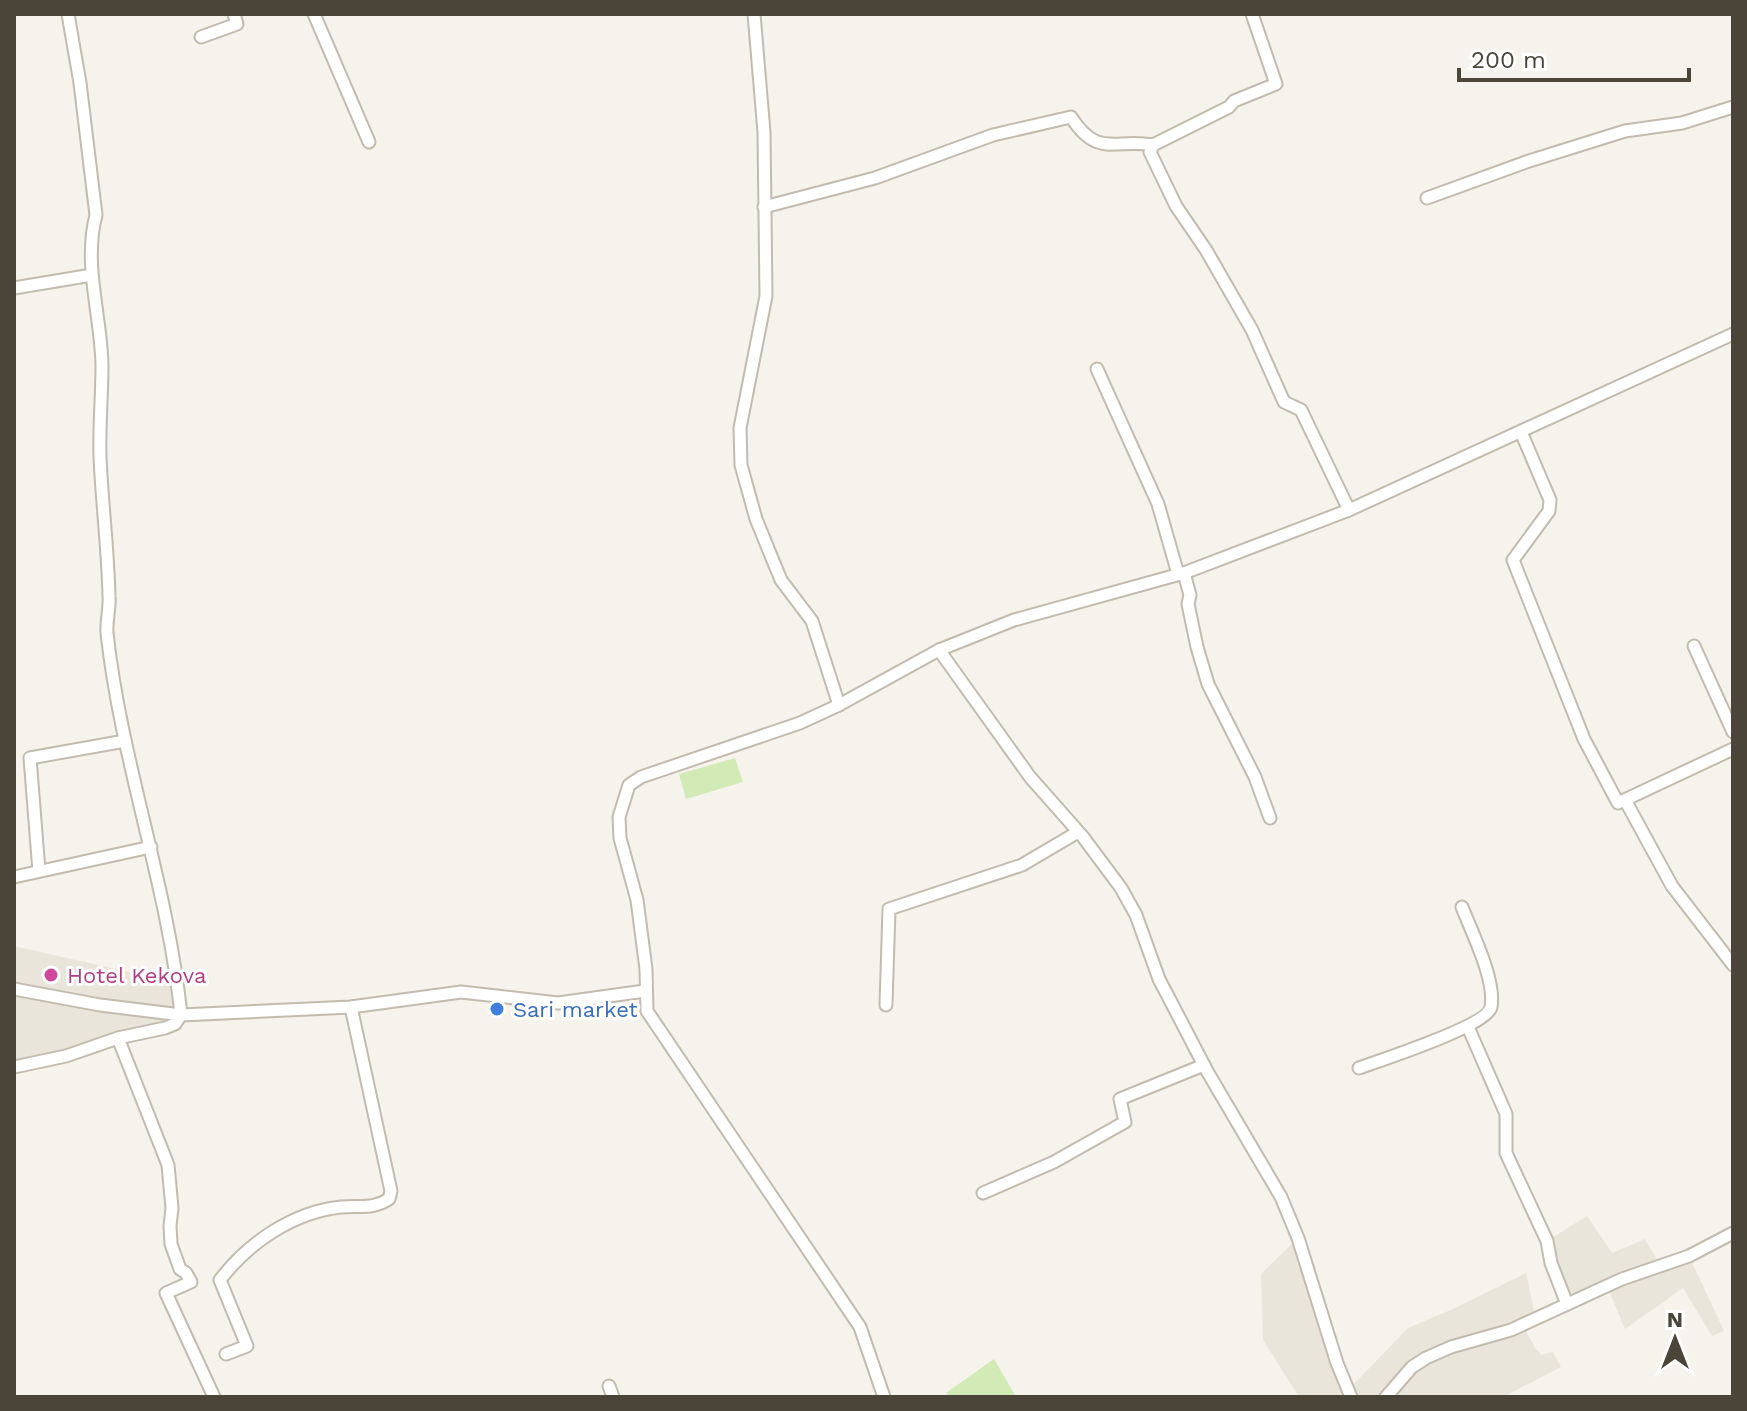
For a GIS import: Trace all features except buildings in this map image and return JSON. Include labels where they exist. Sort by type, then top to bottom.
[{"type":"street","points":[[14,1067],[165,1028],[175,1024],[181,1015],[178,983],[151,847],[125,741],[106,629],[110,600],[100,455],[102,362],[92,275],[91,233],[96,215],[69,14]]},
{"type":"street","points":[[201,37],[237,24],[234,14]]},
{"type":"street","points":[[314,14],[369,142]]},
{"type":"street","points":[[754,14],[764,132],[766,296],[740,428],[741,465],[756,519],[781,580],[812,621],[839,705]]},
{"type":"street","points":[[764,207],[875,178],[993,135],[1071,117],[1082,134],[1101,143],[1153,145],[1229,107],[1234,101],[1276,84],[1252,14]]},
{"type":"street","points":[[1427,198],[1625,131],[1682,123],[1733,107]]},
{"type":"street","points":[[1153,145],[1150,152],[1176,206],[1206,250],[1252,330],[1284,402],[1301,410],[1349,510]]},
{"type":"street","points":[[14,288],[92,275]]},
{"type":"street","points":[[884,1397],[860,1327],[647,1011],[646,969],[637,900],[620,838],[622,798],[629,785],[654,772],[800,723],[939,650],[1014,620],[1181,574],[1349,510],[1733,334]]},
{"type":"street","points":[[1097,369],[1158,504],[1190,595],[1188,604],[1208,684],[1255,777],[1270,818]]},
{"type":"street","points":[[1521,432],[1550,500],[1544,520],[1513,560],[1584,739],[1618,803],[1733,749]]},
{"type":"street","points":[[1694,646],[1733,732]]},
{"type":"street","points":[[939,650],[1030,777],[1121,888],[1136,915],[1159,979],[1204,1065],[1281,1197],[1298,1238],[1337,1363],[1351,1397]]},
{"type":"street","points":[[39,871],[30,758],[125,741]]},
{"type":"street","points":[[1625,800],[1672,886],[1733,965]]},
{"type":"street","points":[[886,1005],[889,909],[1022,865],[1078,832]]},
{"type":"street","points":[[14,877],[151,847]]},
{"type":"street","points":[[1359,1068],[1468,1027],[1488,1015],[1491,1007],[1488,976],[1462,907]]},
{"type":"street","points":[[14,989],[100,1005],[181,1015],[351,1007],[461,992],[558,1003],[645,991]]},
{"type":"street","points":[[226,1354],[247,1346],[220,1280],[235,1260],[269,1233],[302,1217],[343,1207],[373,1207],[389,1199],[391,1191],[351,1007]]},
{"type":"street","points":[[1468,1027],[1506,1114],[1506,1153],[1547,1241],[1551,1263],[1567,1304]]},
{"type":"street","points":[[118,1038],[168,1165],[171,1244],[180,1269],[191,1282],[166,1293],[214,1397]]},
{"type":"street","points":[[983,1193],[1054,1162],[1125,1122],[1120,1099],[1204,1065]]},
{"type":"street","points":[[1386,1397],[1412,1367],[1426,1358],[1451,1347],[1511,1330],[1622,1279],[1689,1256],[1733,1233]]},
{"type":"shaded area","points":[[14,946],[178,983],[175,1024],[14,1067]]},
{"type":"shaded area","points":[[1587,1216],[1612,1253],[1645,1239],[1660,1265],[1689,1256],[1724,1331],[1712,1336],[1683,1288],[1625,1329],[1607,1286],[1567,1304],[1547,1241]]},
{"type":"shaded area","points":[[1298,1238],[1347,1391],[1408,1328],[1526,1273],[1536,1320],[1525,1329],[1535,1348],[1542,1355],[1553,1352],[1561,1367],[1503,1397],[1299,1397],[1263,1340],[1261,1274]]},
{"type":"green space","points":[[735,758],[743,782],[686,799],[679,774]]},
{"type":"green space","points":[[994,1359],[1016,1397],[948,1397],[946,1393]]},
{"type":"place","name":"Hotel Kekova","points":[[51,975]]},
{"type":"place","name":"Sari market","points":[[497,1009]]}]
